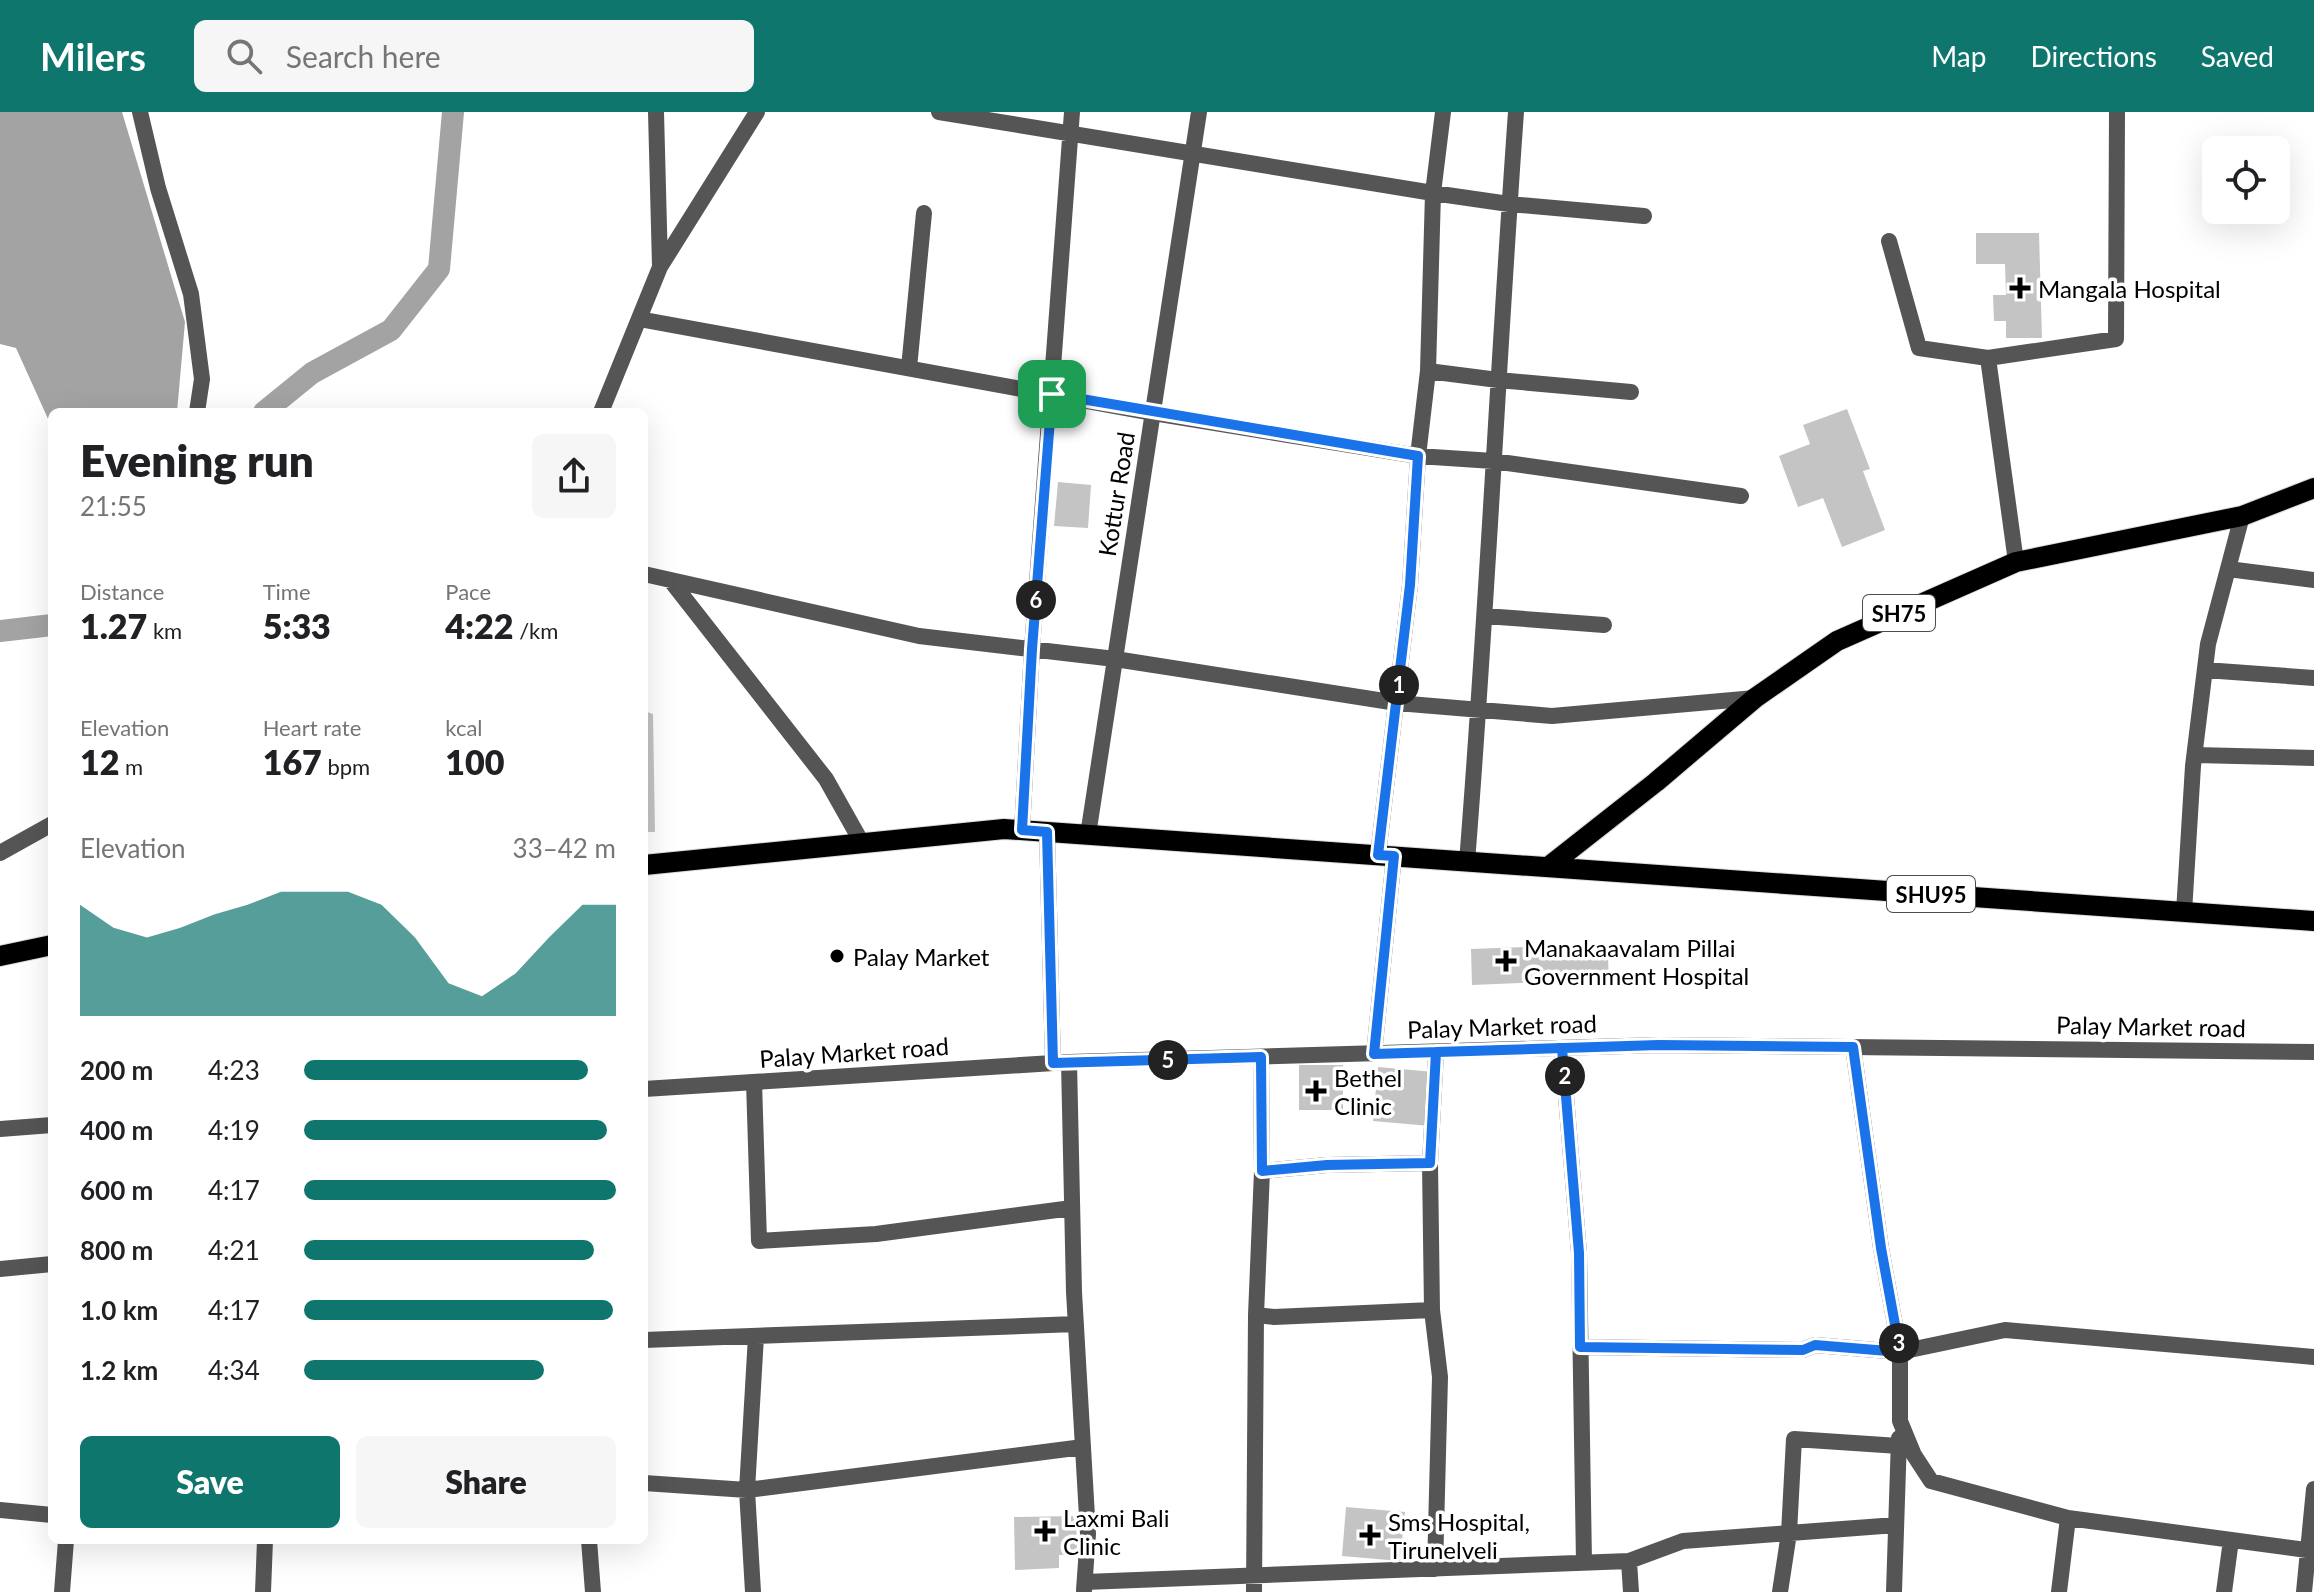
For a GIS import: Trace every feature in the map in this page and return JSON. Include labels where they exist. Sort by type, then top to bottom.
[{"type":"main road","name":"SH75","points":[[1548,867],[1656,782],[1755,698],[1837,641],[2016,562],[2242,516],[2314,488]]},
{"type":"main road","name":"SHU95","points":[[648,865],[1004,829],[2314,921]]},
{"type":"main road","points":[[0,956],[48,946]]},
{"type":"street","points":[[140,112],[158,188],[191,294],[202,379],[198,408]]},
{"type":"street","points":[[656,112],[660,267]]},
{"type":"street","points":[[603,408],[660,267],[757,112]]},
{"type":"street","points":[[939,112],[1433,193],[1509,204],[1644,216]]},
{"type":"street","points":[[1022,830],[1032,649],[1072,112]]},
{"type":"street","name":"Kottur Road","points":[[1088,835],[1199,112]]},
{"type":"street","points":[[1374,1054],[1397,703],[1428,371],[1433,193],[1443,112]]},
{"type":"street","points":[[1467,862],[1480,709],[1516,112]]},
{"type":"street","points":[[1889,241],[1919,348],[1988,358],[2116,339],[2117,112]]},
{"type":"street","points":[[909,368],[924,213]]},
{"type":"street","points":[[639,319],[1152,413],[1418,456],[1493,461],[1741,496]]},
{"type":"street","points":[[1988,358],[2016,562]]},
{"type":"street","points":[[1428,371],[1631,392]]},
{"type":"street","points":[[2184,912],[2195,755],[2208,644],[2242,516]]},
{"type":"street","points":[[2228,569],[2314,580]]},
{"type":"street","points":[[648,575],[919,636],[1115,659],[1397,703],[1552,716],[1755,698]]},
{"type":"street","points":[[671,581],[826,779],[862,843]]},
{"type":"street","points":[[1485,616],[1604,625]]},
{"type":"street","points":[[2205,670],[2314,678]]},
{"type":"street","points":[[2195,755],[2314,758]]},
{"type":"street","points":[[0,853],[48,826]]},
{"type":"street","points":[[1047,832],[1072,1208],[1088,1534],[1084,1587],[1254,1584],[1435,1569],[1629,1561],[1683,1541],[1896,1525]]},
{"type":"street","name":"Palay Market road","points":[[648,1089],[1061,1063],[1659,1045],[2314,1052]]},
{"type":"street","points":[[1853,1047],[1881,1248],[1900,1352],[1894,1592]]},
{"type":"street","points":[[1562,1048],[1579,1253],[1584,1563]]},
{"type":"street","points":[[1435,1569],[1440,1377],[1432,1310],[1430,1163],[1436,1052]]},
{"type":"street","points":[[1254,1584],[1256,1315],[1262,1171],[1261,1057]]},
{"type":"street","points":[[754,1082],[759,1241],[876,1234],[1072,1208]]},
{"type":"street","points":[[0,1129],[48,1125]]},
{"type":"street","points":[[1262,1171],[1327,1165],[1430,1163]]},
{"type":"street","points":[[0,1269],[48,1264]]},
{"type":"street","points":[[1256,1315],[1274,1317],[1432,1310]]},
{"type":"street","points":[[648,1340],[1076,1324]]},
{"type":"street","points":[[1580,1347],[1803,1350],[1815,1345],[1900,1352],[2005,1330],[2314,1357]]},
{"type":"street","points":[[753,1592],[747,1490],[756,1336]]},
{"type":"street","points":[[1900,1421],[1914,1455],[1931,1481],[2068,1518],[2311,1551]]},
{"type":"street","points":[[1780,1592],[1789,1533],[1794,1439],[1899,1446]]},
{"type":"street","points":[[648,1483],[747,1490],[1083,1447]]},
{"type":"street","points":[[2304,1592],[2311,1551],[2314,1489]]},
{"type":"street","points":[[0,1510],[48,1515]]},
{"type":"street","points":[[2059,1592],[2068,1518]]},
{"type":"street","points":[[2224,1592],[2231,1540]]},
{"type":"street","points":[[62,1592],[66,1544]]},
{"type":"street","points":[[263,1592],[265,1544]]},
{"type":"street","points":[[589,1544],[593,1592]]},
{"type":"street","points":[[1629,1561],[1631,1592]]},
{"type":"shaded area","points":[[0,112],[122,112],[185,322],[177,408],[48,408],[48,419],[16,348],[0,344]]},
{"type":"building","points":[[1976,233],[2039,233],[2042,338],[2006,338],[2006,321],[1994,321],[1993,295],[2006,295],[2005,264],[1976,264]]},
{"type":"building","points":[[1847,409],[1870,469],[1863,471],[1885,530],[1842,547],[1823,498],[1798,507],[1779,456],[1810,444],[1803,425]]},
{"type":"building","points":[[1058,482],[1091,485],[1088,528],[1054,526]]},
{"type":"building","points":[[648,712],[653,714],[655,832],[648,832]]},
{"type":"building","points":[[1578,945],[1579,958],[1608,957],[1609,986],[1570,987],[1570,981],[1472,985],[1471,949]]},
{"type":"building","points":[[1299,1065],[1343,1065],[1343,1110],[1299,1110]]},
{"type":"building","points":[[1378,1067],[1434,1072],[1430,1126],[1373,1121]]},
{"type":"building","points":[[1346,1507],[1405,1512],[1400,1561],[1342,1556]]},
{"type":"building","points":[[1076,1516],[1077,1554],[1059,1555],[1059,1568],[1015,1570],[1014,1517]]},
{"type":"waterway","points":[[269,408],[312,373],[391,330],[439,269],[453,112]]},
{"type":"waterway","points":[[0,631],[48,625]]},
{"type":"place","name":"Mangala Hospital","points":[[2020,288]]},
{"type":"place","name":"Palay Market","points":[[837,956]]},
{"type":"place","name":"Manakaavalam Pillai Government Hospital","points":[[1506,961]]},
{"type":"place","name":"Bethel Clinic","points":[[1316,1091]]},
{"type":"place","name":"Laxmi Bali Clinic","points":[[1045,1531]]},
{"type":"place","name":"Sms Hospital, Tirunelveli","points":[[1370,1535]]},
{"type":"route","points":[[1052,394],[1032,649],[1022,830],[1047,832],[1053,1063],[1261,1057],[1262,1171],[1327,1165],[1430,1163],[1436,1052],[1499,1050],[1659,1045],[1853,1047],[1881,1248],[1900,1352],[1815,1345],[1803,1350],[1580,1347],[1579,1253],[1562,1048],[1499,1050],[1436,1052],[1374,1054],[1394,856],[1378,855],[1410,585],[1418,456],[1052,394]]}]
